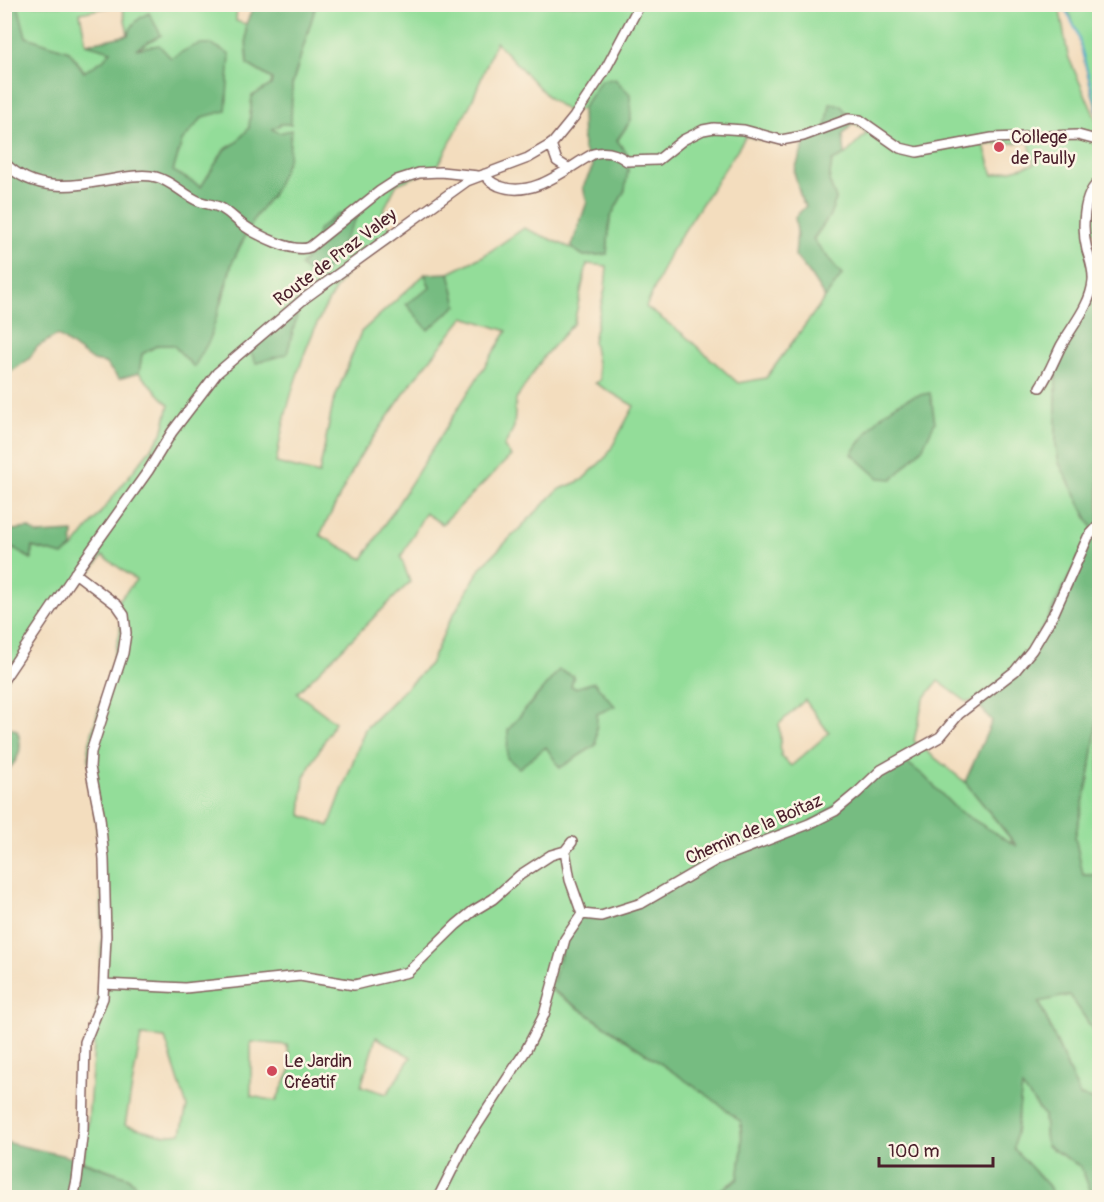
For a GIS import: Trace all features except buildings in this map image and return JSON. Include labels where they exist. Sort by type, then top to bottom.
[{"type":"street","name":"Route de Praz Valey","points":[[4,679],[75,573],[148,471],[172,432],[217,373],[305,298],[467,181],[528,158],[551,144],[574,117],[604,72],[640,4]]},
{"type":"street","points":[[4,162],[14,172],[26,178],[64,187],[126,177],[156,177],[206,205],[220,207],[245,227],[286,248],[302,249],[310,247],[380,191],[397,180],[419,173],[483,175],[497,185],[517,190],[541,184],[593,154],[602,152],[620,156],[627,161],[658,160],[683,140],[703,130],[714,128],[744,130],[782,140],[797,138],[849,119],[860,120],[900,148],[917,152],[992,138],[1078,135],[1100,141]]},
{"type":"street","points":[[551,144],[557,161],[568,168]]},
{"type":"street","points":[[1040,387],[1091,295],[1092,262],[1087,249],[1085,204],[1090,190],[1100,181]]},
{"type":"street","name":"Chemin de la Boitaz","points":[[582,914],[601,916],[642,903],[716,860],[809,824],[835,811],[881,770],[940,737],[959,714],[1015,671],[1032,650],[1053,615],[1088,537],[1100,524]]},
{"type":"street","points":[[74,1197],[78,1180],[82,1128],[85,1042],[103,998],[106,936],[104,859],[100,818],[90,767],[91,752],[123,653],[126,633],[124,615],[117,605],[75,573]]},
{"type":"street","points":[[104,984],[185,988],[300,976],[354,985],[408,972],[473,911],[493,899],[520,875],[551,855],[565,851],[572,842]]},
{"type":"street","points":[[438,1197],[465,1144],[526,1050],[544,1015],[565,939],[582,914],[570,880],[565,851]]},
{"type":"green space","points":[[5,5],[18,5],[26,37],[69,51],[84,72],[103,60],[111,51],[86,44],[128,35],[136,22],[149,13],[161,35],[136,49],[159,45],[171,58],[194,46],[207,44],[230,55],[226,111],[203,117],[182,141],[173,171],[201,187],[224,150],[236,143],[249,128],[252,96],[271,85],[272,79],[247,64],[246,24],[254,5],[316,5],[292,85],[291,124],[281,124],[272,129],[279,133],[291,130],[289,157],[274,192],[253,220],[232,263],[210,339],[194,367],[173,345],[158,345],[142,354],[139,373],[119,379],[105,363],[93,361],[57,335],[37,347],[29,359],[5,376]]},
{"type":"green space","points":[[17,5],[119,5],[80,13],[86,44],[112,50],[103,60],[85,72],[69,51],[26,37]]},
{"type":"green space","points":[[122,5],[237,5],[236,21],[246,24],[247,64],[272,79],[271,85],[252,97],[249,128],[236,143],[224,150],[201,187],[173,171],[182,141],[203,117],[171,58],[133,50],[161,35],[131,28],[128,35]]},
{"type":"green space","points":[[316,5],[1059,5],[1068,56],[1099,126],[1099,230],[1090,233],[1095,270],[1087,298],[1056,361],[1056,445],[1059,463],[1093,529],[1063,595],[1015,671],[975,701],[967,702],[938,681],[923,700],[914,741],[965,782],[1018,848],[957,810],[923,775],[858,792],[551,990],[710,1097],[741,1122],[742,1150],[738,1179],[709,1198],[146,1198],[128,1177],[83,1161],[87,1136],[102,939],[101,867],[88,748],[120,633],[121,616],[114,606],[136,580],[103,556],[80,584],[73,586],[67,592],[19,660],[5,684],[5,544],[31,559],[31,547],[63,555],[73,548],[162,434],[169,405],[139,373],[142,354],[158,345],[173,345],[222,302],[232,263],[253,220],[274,192],[291,131],[279,133],[271,129],[281,124],[291,124],[292,85]],"holes":[[[496,42],[549,98],[569,112],[582,109],[631,120],[617,141],[625,190],[610,218],[607,254],[584,256],[524,228],[483,256],[449,273],[457,305],[430,288],[425,274],[361,332],[333,403],[319,474],[276,463],[286,414],[301,363],[334,292],[352,266],[396,235],[381,215],[397,184],[437,168],[472,101]],[[830,105],[867,133],[845,155],[832,161],[829,181],[836,199],[829,217],[813,240],[842,275],[766,378],[738,383],[683,334],[646,307],[671,251],[746,136],[779,145],[826,129]],[[1029,142],[1034,164],[993,175],[984,145]],[[587,264],[607,266],[605,289],[593,341],[600,380],[595,383],[634,406],[607,456],[582,480],[558,490],[481,567],[448,624],[430,664],[365,729],[329,826],[301,815],[304,777],[335,722],[297,693],[410,582],[401,557],[425,513],[442,524],[511,456],[504,447],[514,427],[516,399],[545,355],[574,323]],[[464,317],[507,331],[363,559],[320,535],[359,458],[413,381]],[[559,671],[575,688],[560,767],[525,709]],[[805,700],[829,733],[791,766],[781,756],[779,724]],[[141,1036],[165,1038],[187,1107],[181,1133],[164,1135],[125,1125]],[[376,1037],[411,1057],[387,1094],[361,1086]],[[251,1042],[287,1045],[292,1067],[276,1101],[251,1096]]]},
{"type":"green space","points":[[1065,5],[1099,5],[1099,120],[1077,32]]},
{"type":"green space","points":[[615,79],[630,94],[631,120],[617,140],[630,158],[625,190],[610,218],[607,254],[584,256],[571,248],[587,202],[583,187],[593,166],[583,148],[582,109],[601,80]]},
{"type":"green space","points":[[830,104],[841,105],[853,123],[843,135],[845,155],[832,161],[829,181],[836,199],[829,217],[813,239],[842,275],[825,298],[795,256],[797,232],[795,217],[806,206],[802,201],[794,172],[808,134],[826,129]]},
{"type":"green space","points":[[353,209],[356,219],[319,282],[300,266],[316,247],[318,230],[334,217]]},
{"type":"green space","points":[[449,273],[457,305],[428,330],[406,304],[430,288],[425,274]]},
{"type":"green space","points":[[1099,296],[1099,709],[1089,777],[1075,837],[1083,875],[1099,875],[1099,1044],[1097,1036],[1070,995],[1039,1002],[1080,1096],[1099,1101],[1099,1197],[1093,1197],[1081,1167],[1046,1145],[1044,1115],[1022,1087],[1014,1149],[1048,1185],[1055,1197],[709,1197],[738,1179],[742,1150],[741,1122],[710,1097],[551,989],[565,939],[582,914],[619,912],[716,860],[809,824],[901,758],[923,775],[957,810],[1017,846],[965,782],[992,721],[975,701],[1015,671],[1032,650],[1093,529],[1059,463],[1056,445],[1056,361],[1087,298]]},
{"type":"green space","points":[[291,313],[297,316],[287,354],[256,363],[249,349]]},
{"type":"green space","points":[[930,393],[935,422],[923,447],[893,479],[879,478],[852,454],[884,413],[904,400]]},
{"type":"green space","points":[[28,528],[38,534],[73,532],[72,548],[63,555],[32,547],[32,559],[5,544],[5,531]]},
{"type":"green space","points":[[559,670],[574,676],[571,686],[575,688],[594,682],[615,706],[597,714],[596,745],[560,768],[546,747],[519,768],[507,758],[508,730]]},
{"type":"green space","points":[[1099,709],[1099,875],[1083,875],[1075,837],[1089,777]]},
{"type":"green space","points":[[5,727],[17,730],[20,749],[17,759],[5,773]]},
{"type":"green space","points":[[1070,995],[1100,1044],[1099,1101],[1080,1096],[1039,1001]]},
{"type":"green space","points":[[1022,1086],[1044,1115],[1046,1145],[1081,1167],[1093,1197],[1055,1197],[1048,1185],[1013,1149]]},
{"type":"green space","points":[[4,1142],[66,1156],[128,1177],[146,1197],[5,1197]]},
{"type":"waterway","points":[[1063,4],[1077,32],[1100,120]]},
{"type":"place","name":"College de Paully","points":[[999,147]]},
{"type":"place","name":"Le Jardin Créatif","points":[[272,1071]]}]
